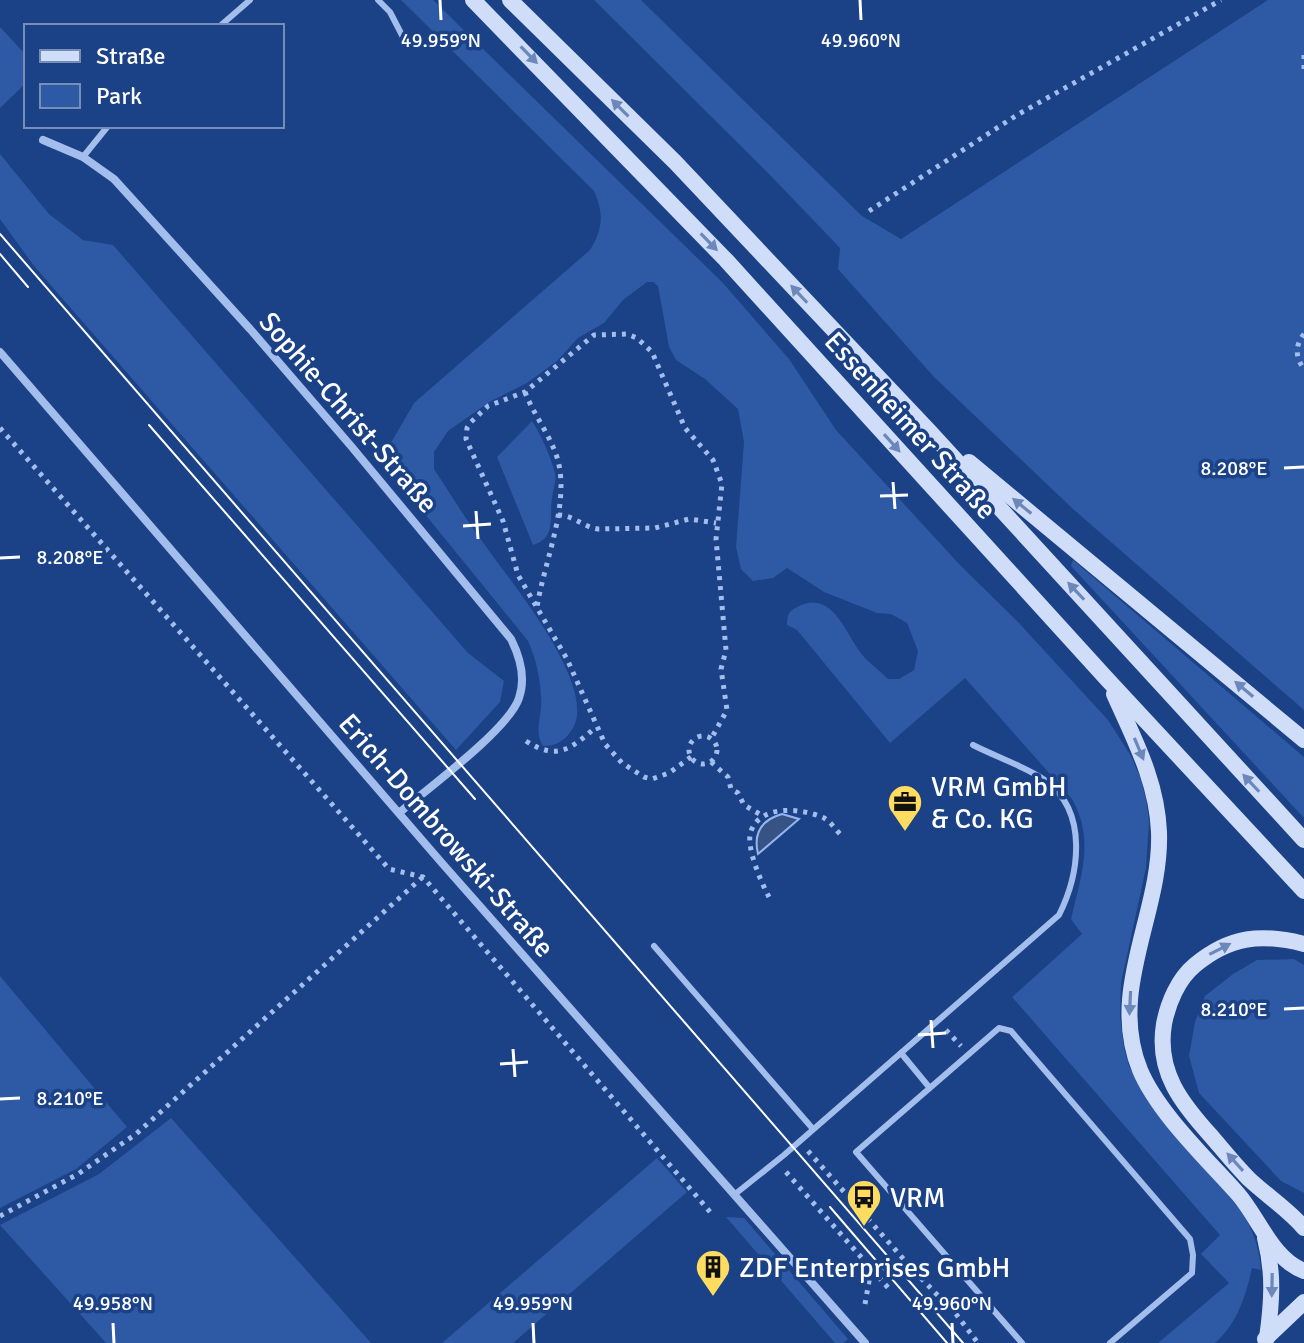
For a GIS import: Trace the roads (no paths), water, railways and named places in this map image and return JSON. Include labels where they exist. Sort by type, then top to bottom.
[{"type":"main road","name":"Essenheimer Straße","points":[[473,0],[726,260],[1304,891]]},
{"type":"main road","name":"Essenheimer Straße","points":[[510,0],[675,162],[930,432],[1304,840]]},
{"type":"main road","points":[[930,432],[1170,626],[1304,740]]},
{"type":"main road","points":[[1106,678],[1154,786],[1159,833],[1154,879],[1131,981],[1128,1011],[1132,1043],[1140,1070],[1155,1100],[1249,1207],[1284,1258],[1304,1271]]},
{"type":"main road","points":[[1304,944],[1260,936],[1230,943],[1208,955],[1191,968],[1177,988],[1166,1011],[1162,1037],[1164,1063],[1172,1087],[1188,1111],[1250,1179],[1298,1216],[1304,1228]]},
{"type":"main road","points":[[1264,1233],[1272,1267],[1272,1305],[1264,1340]]},
{"type":"main road","points":[[1264,1340],[1304,1302]]},
{"type":"street","name":"Sophie-Christ-Straße","points":[[43,140],[83,157],[114,179],[371,469],[511,639],[520,662],[521,684],[520,696],[509,718],[399,813]]},
{"type":"street","name":"Erich-Dombrowski-Straße","points":[[0,352],[441,862],[865,1343]]},
{"type":"lane","points":[[222,24],[250,0]]},
{"type":"lane","points":[[378,0],[390,12],[405,41]]},
{"type":"lane","points":[[83,157],[106,128]]},
{"type":"lane","points":[[733,1196],[1059,915],[1069,894],[1075,869],[1077,838],[1070,814],[1046,781],[973,745]]},
{"type":"lane","points":[[654,946],[813,1129]]},
{"type":"lane","points":[[1022,1343],[856,1152],[999,1028],[1011,1031],[1190,1239],[1192,1273],[1110,1343]]},
{"type":"lane","points":[[901,1053],[929,1087]]},
{"type":"tram line","points":[[0,234],[963,1343]]},
{"type":"tram line","points":[[0,254],[28,287]]},
{"type":"tram line","points":[[149,425],[475,799]]},
{"type":"tram line","points":[[830,1207],[947,1343]]},
{"type":"place","name":"VRM GmbH & Co. KG","points":[[905,833]]},
{"type":"place","name":"VRM","points":[[864,1228]]},
{"type":"place","name":"ZDF Enterprises GmbH","points":[[713,1298]]}]
